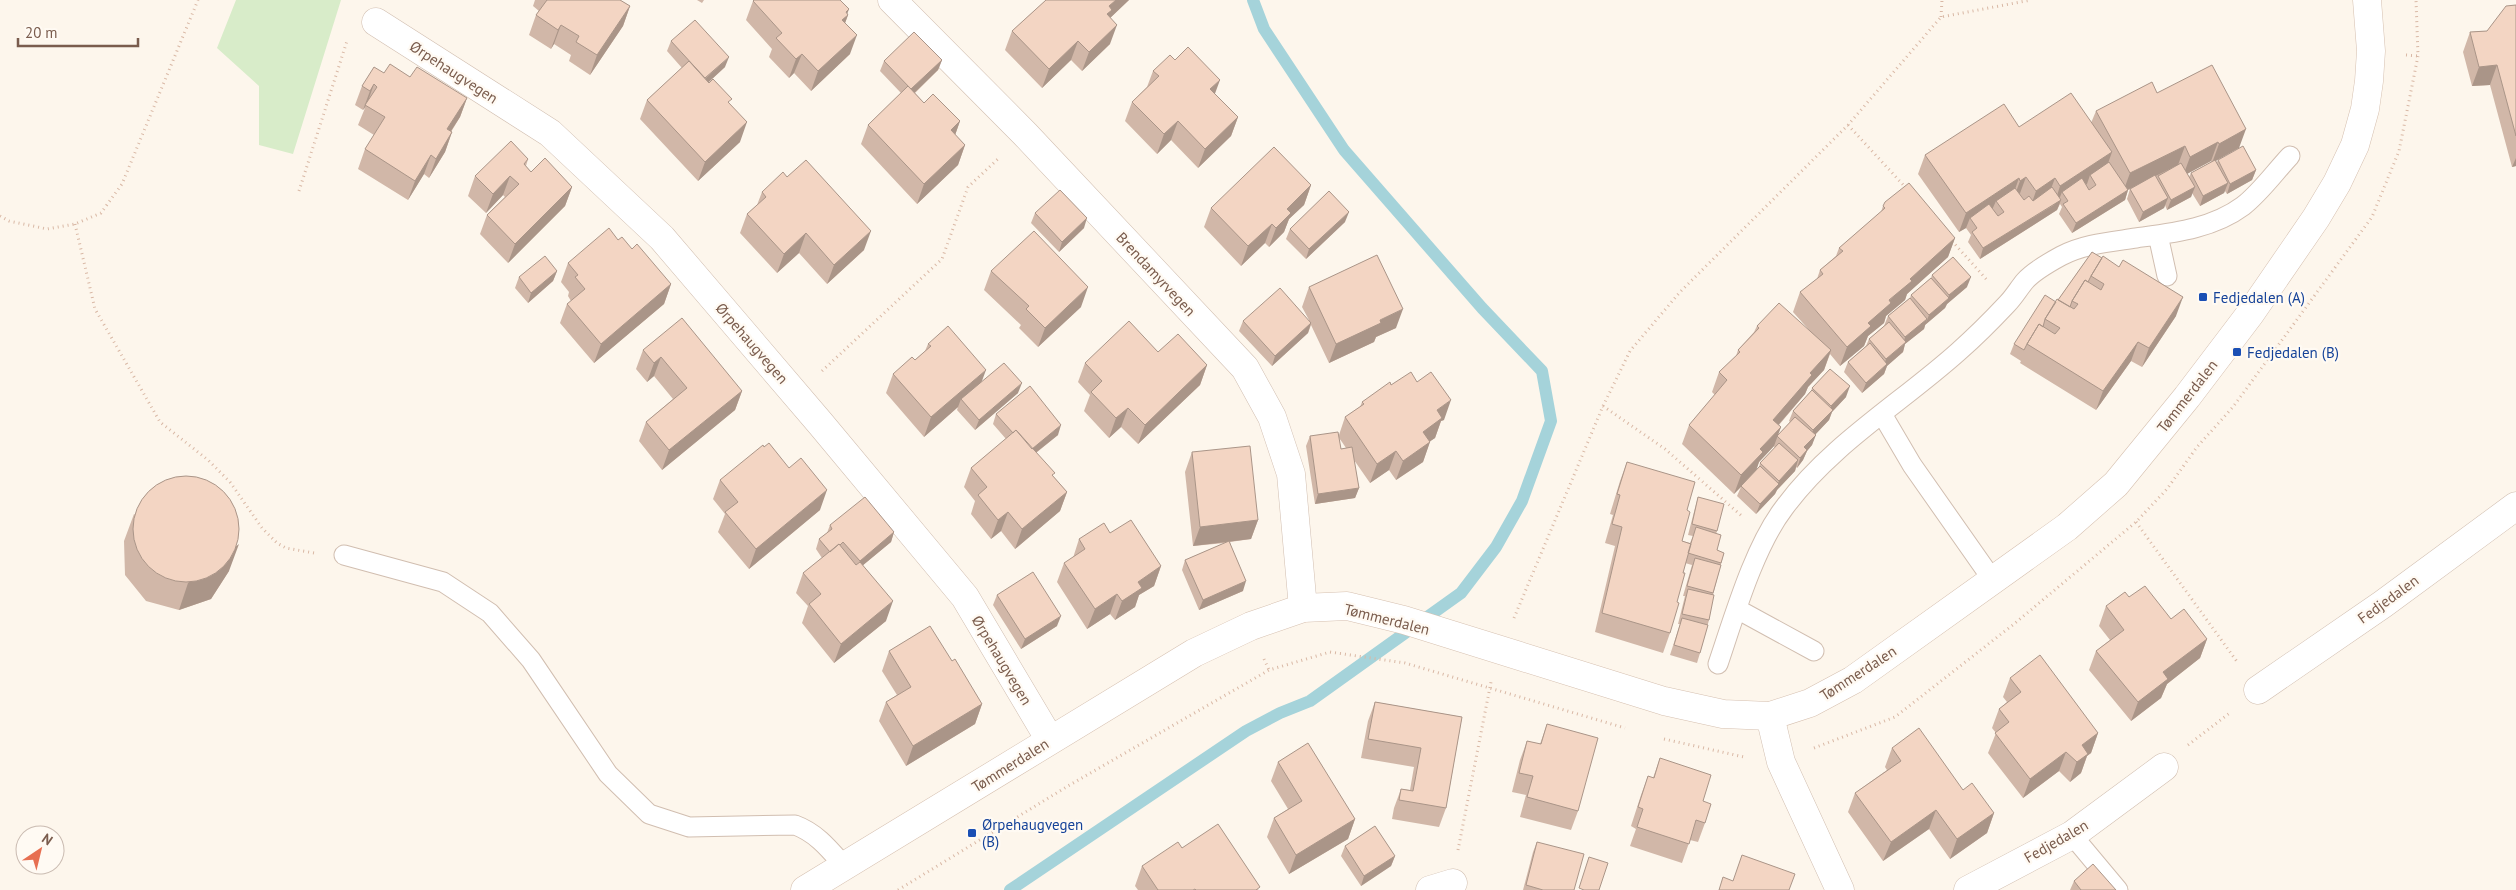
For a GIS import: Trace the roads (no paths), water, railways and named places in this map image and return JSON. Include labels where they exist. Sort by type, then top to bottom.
[{"type":"street","name":"Brendamyrvegen","points":[[892,0],[1024,134],[1245,368],[1272,417],[1290,474],[1303,608]]},
{"type":"street","name":"Tømmerdalen","points":[[805,890],[1194,654],[1251,626],[1303,608],[1347,606],[1404,620],[1664,701],[1723,714],[1770,716],[1810,703],[1853,680],[2067,527],[2116,484],[2187,397],[2250,314],[2338,183],[2355,145],[2365,109],[2371,50],[2366,0]]},
{"type":"street","name":"Ørpehaugvegen","points":[[376,22],[550,133],[662,238],[965,597],[1050,740]]},
{"type":"street","name":"Fedjedalen","points":[[2258,690],[2382,604],[2516,506]]},
{"type":"street","points":[[1770,716],[1781,762],[1840,890]]},
{"type":"street","name":"Fedjedalen","points":[[1968,890],[2072,835],[2164,767]]},
{"type":"lane","points":[[1718,664],[1737,609],[1767,535],[1783,508],[1808,480],[1882,414],[1958,352],[2009,302],[2026,280],[2061,256],[2099,243],[2158,235],[2210,223],[2228,215],[2244,205],[2290,156]]},
{"type":"lane","points":[[2158,235],[2167,276]]},
{"type":"lane","points":[[1882,414],[1912,465],[1992,579]]},
{"type":"lane","points":[[344,555],[443,582],[490,613],[531,660],[608,774],[649,814],[689,827],[795,825],[808,830],[821,840],[845,867]]},
{"type":"lane","points":[[1737,609],[1814,651]]},
{"type":"lane","points":[[2072,835],[2118,890]]},
{"type":"waterway","points":[[1010,890],[1246,731],[1280,713],[1310,701],[1461,593],[1496,547],[1522,501],[1551,421],[1542,371],[1482,308],[1344,150],[1264,29],[1253,0]]},
{"type":"place","name":"Fedjedalen (A)","points":[[2203,297]]},
{"type":"place","name":"Fedjedalen (B)","points":[[2237,352]]},
{"type":"place","name":"Ørpehaugvegen (B)","points":[[972,833]]}]
